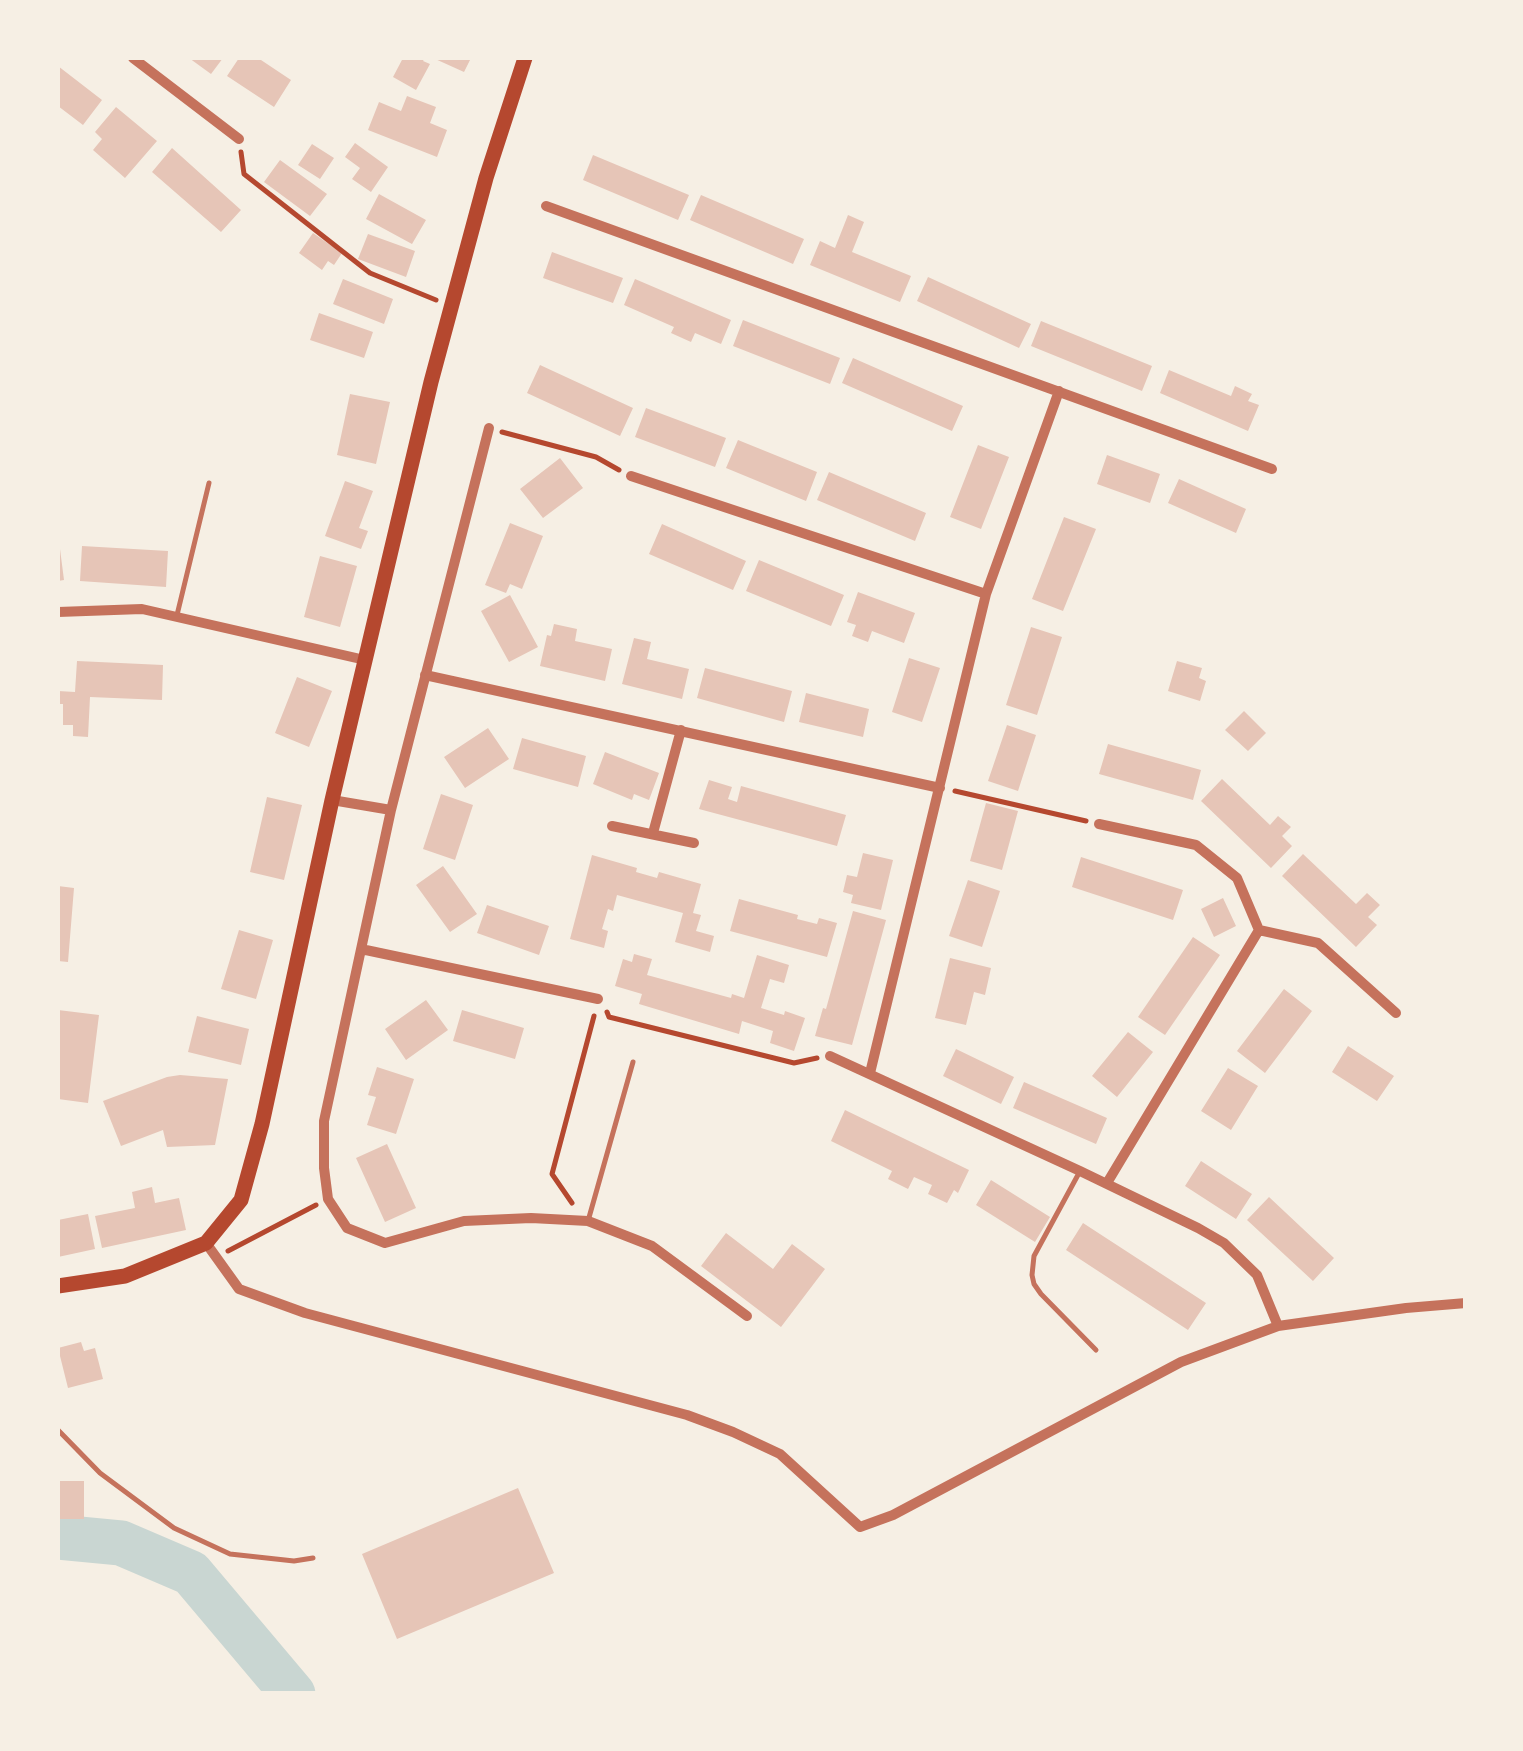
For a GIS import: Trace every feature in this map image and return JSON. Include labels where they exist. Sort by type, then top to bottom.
[{"type":"main road","points":[[58,1286],[125,1276],[206,1243],[241,1200],[262,1124],[332,800],[431,382],[486,178],[526,58]]},
{"type":"street","points":[[133,58],[239,139]]},
{"type":"street","points":[[546,206],[1272,469]]},
{"type":"street","points":[[870,1073],[986,594],[1058,391]]},
{"type":"street","points":[[489,428],[391,810],[324,1121],[328,1199],[347,1228],[385,1243],[464,1221],[586,1221],[652,1246],[748,1316]]},
{"type":"street","points":[[631,476],[986,594]]},
{"type":"street","points":[[58,612],[142,609],[365,660]]},
{"type":"street","points":[[425,674],[940,788]]},
{"type":"street","points":[[653,833],[680,730]]},
{"type":"street","points":[[332,800],[391,810]]},
{"type":"street","points":[[1098,824],[1196,845],[1238,878],[1259,930]]},
{"type":"street","points":[[612,826],[694,842]]},
{"type":"street","points":[[1259,930],[1318,943],[1396,1013]]},
{"type":"street","points":[[1106,1183],[1259,930]]},
{"type":"street","points":[[361,949],[598,999]]},
{"type":"street","points":[[830,1056],[1198,1228],[1224,1244],[1257,1275],[1278,1326]]},
{"type":"street","points":[[206,1243],[239,1289],[305,1312],[687,1415],[733,1432],[780,1454],[860,1527],[894,1516],[1180,1362],[1278,1326],[1466,1303]]},
{"type":"lane","points":[[177,615],[209,482]]},
{"type":"lane","points":[[586,1221],[633,1062]]},
{"type":"lane","points":[[1080,1171],[1034,1256],[1032,1275],[1048,1302],[1096,1350]]},
{"type":"lane","points":[[58,1430],[100,1473],[174,1528],[230,1554],[313,1558]]},
{"type":"path","points":[[239,139],[244,174],[370,272],[451,307]]},
{"type":"path","points":[[489,428],[596,457],[631,476]]},
{"type":"path","points":[[940,788],[1098,824]]},
{"type":"path","points":[[598,999],[610,1017],[794,1063],[830,1056]]},
{"type":"path","points":[[586,1221],[552,1174],[598,999]]},
{"type":"path","points":[[217,1258],[328,1199]]},
{"type":"building","points":[[189,58],[223,58],[211,74]]},
{"type":"building","points":[[239,58],[258,58],[291,80],[274,107],[227,76]]},
{"type":"building","points":[[403,58],[425,58],[423,61],[430,64],[416,90],[393,77]]},
{"type":"building","points":[[433,58],[471,58],[464,72]]},
{"type":"building","points":[[58,66],[102,100],[83,125],[58,106]]},
{"type":"building","points":[[407,96],[436,107],[430,123],[447,130],[437,157],[368,130],[379,102],[401,111]]},
{"type":"building","points":[[116,107],[157,141],[125,178],[93,150],[102,139],[95,132]]},
{"type":"building","points":[[355,143],[388,167],[371,192],[352,179],[360,168],[345,157]]},
{"type":"building","points":[[312,144],[334,158],[320,179],[298,165]]},
{"type":"building","points":[[172,148],[241,210],[221,232],[152,172]]},
{"type":"building","points":[[593,155],[689,195],[678,220],[583,180]]},
{"type":"building","points":[[280,160],[327,194],[310,216],[264,182]]},
{"type":"building","points":[[379,194],[426,220],[412,244],[366,219]]},
{"type":"building","points":[[701,195],[804,239],[793,264],[690,220]]},
{"type":"building","points":[[848,215],[864,222],[852,252],[911,276],[900,302],[810,265],[820,241],[835,248]]},
{"type":"building","points":[[313,233],[342,253],[334,265],[328,261],[322,270],[299,253]]},
{"type":"building","points":[[368,234],[415,251],[406,277],[358,259]]},
{"type":"building","points":[[552,252],[623,278],[613,303],[543,278]]},
{"type":"building","points":[[928,277],[1031,324],[1019,348],[917,301]]},
{"type":"building","points":[[343,279],[393,299],[384,324],[333,304]]},
{"type":"building","points":[[635,279],[731,320],[721,344],[695,333],[691,342],[671,333],[674,327],[624,305]]},
{"type":"building","points":[[319,313],[373,332],[364,358],[310,340]]},
{"type":"building","points":[[743,320],[840,358],[830,384],[733,346]]},
{"type":"building","points":[[1041,321],[1152,366],[1142,391],[1031,346]]},
{"type":"building","points":[[853,358],[963,406],[952,431],[842,383]]},
{"type":"building","points":[[540,365],[633,408],[620,436],[527,393]]},
{"type":"building","points":[[1169,370],[1231,396],[1235,386],[1252,394],[1248,401],[1259,405],[1248,431],[1160,393]]},
{"type":"building","points":[[350,394],[390,402],[376,464],[337,455]]},
{"type":"building","points":[[646,408],[726,438],[715,467],[635,437]]},
{"type":"building","points":[[738,440],[817,472],[806,501],[726,468]]},
{"type":"building","points":[[978,445],[1009,457],[981,529],[950,517]]},
{"type":"building","points":[[1107,455],[1160,474],[1150,503],[1097,484]]},
{"type":"building","points":[[560,458],[583,488],[543,518],[520,489]]},
{"type":"building","points":[[829,472],[926,513],[915,541],[817,500]]},
{"type":"building","points":[[1179,479],[1246,509],[1236,533],[1168,503]]},
{"type":"building","points":[[345,481],[373,491],[359,528],[368,531],[361,549],[325,536]]},
{"type":"building","points":[[1064,517],[1096,529],[1063,611],[1032,599]]},
{"type":"building","points":[[510,523],[543,536],[522,589],[510,584],[506,593],[485,585]]},
{"type":"building","points":[[662,524],[746,561],[733,590],[649,554]]},
{"type":"building","points":[[82,546],[168,551],[166,587],[80,581]]},
{"type":"building","points":[[58,549],[64,580],[58,581]]},
{"type":"building","points":[[320,556],[357,566],[340,627],[304,617]]},
{"type":"building","points":[[759,560],[844,595],[831,626],[746,591]]},
{"type":"building","points":[[858,592],[915,613],[904,643],[872,631],[868,642],[852,636],[856,625],[847,622]]},
{"type":"building","points":[[510,595],[538,647],[509,662],[481,611]]},
{"type":"building","points":[[554,624],[577,629],[575,641],[612,649],[605,681],[540,666],[547,635],[551,636]]},
{"type":"building","points":[[1031,627],[1062,637],[1037,715],[1006,705]]},
{"type":"building","points":[[634,638],[651,642],[647,659],[689,669],[682,699],[622,684]]},
{"type":"building","points":[[909,658],[940,668],[922,722],[892,712]]},
{"type":"building","points":[[77,661],[163,665],[162,700],[90,697],[88,737],[73,736],[73,725],[63,725],[63,704],[58,704],[58,691],[75,692]]},
{"type":"building","points":[[1177,661],[1202,668],[1199,678],[1206,681],[1200,701],[1168,691]]},
{"type":"building","points":[[705,668],[792,691],[784,722],[697,698]]},
{"type":"building","points":[[297,677],[332,691],[309,747],[275,733]]},
{"type":"building","points":[[806,693],[869,709],[863,737],[799,722]]},
{"type":"building","points":[[1244,711],[1266,733],[1248,751],[1225,730]]},
{"type":"building","points":[[1007,725],[1036,735],[1018,791],[988,781]]},
{"type":"building","points":[[488,728],[509,759],[465,788],[444,757]]},
{"type":"building","points":[[522,738],[586,756],[578,787],[513,769]]},
{"type":"building","points":[[1108,744],[1201,770],[1193,800],[1099,774]]},
{"type":"building","points":[[605,752],[659,773],[649,800],[634,794],[632,800],[593,784]]},
{"type":"building","points":[[1222,779],[1270,825],[1278,816],[1291,827],[1282,836],[1292,846],[1271,868],[1201,801]]},
{"type":"building","points":[[709,780],[732,787],[728,799],[737,802],[741,786],[846,815],[837,846],[699,809]]},
{"type":"building","points":[[441,794],[473,805],[455,860],[423,849]]},
{"type":"building","points":[[267,797],[302,805],[284,880],[250,872]]},
{"type":"building","points":[[986,803],[1018,811],[1002,870],[970,861]]},
{"type":"building","points":[[863,853],[893,860],[881,910],[851,903],[853,895],[843,892],[847,875],[857,877]]},
{"type":"building","points":[[1303,854],[1356,904],[1367,893],[1380,905],[1368,917],[1377,925],[1356,947],[1282,876]]},
{"type":"building","points":[[592,855],[657,878],[659,872],[701,884],[693,913],[701,915],[696,931],[714,936],[710,952],[675,942],[683,913],[617,895],[602,929],[608,931],[604,948],[570,939]]},
{"type":"building","points":[[1081,857],[1183,890],[1173,920],[1072,887]]},
{"type":"building","points":[[443,866],[477,914],[450,932],[416,885]]},
{"type":"building","points":[[968,880],[1000,891],[982,947],[949,936]]},
{"type":"building","points":[[58,886],[74,888],[68,962],[58,961]]},
{"type":"building","points":[[1223,898],[1236,926],[1214,937],[1201,909]]},
{"type":"building","points":[[739,899],[817,924],[819,918],[837,923],[827,957],[730,931]]},
{"type":"building","points":[[487,905],[549,926],[539,955],[477,933]]},
{"type":"building","points":[[853,911],[886,920],[852,1045],[815,1036]]},
{"type":"building","points":[[239,930],[273,940],[256,999],[221,989]]},
{"type":"building","points":[[1193,937],[1220,955],[1165,1035],[1138,1017]]},
{"type":"building","points":[[634,954],[652,959],[647,975],[731,998],[732,994],[744,998],[757,955],[789,965],[784,983],[770,979],[761,1008],[805,1018],[794,1051],[770,1043],[773,1031],[742,1021],[739,1034],[639,1004],[642,994],[615,986],[623,959],[632,962]]},
{"type":"building","points":[[950,958],[991,968],[985,995],[974,992],[966,1025],[935,1018]]},
{"type":"building","points":[[1284,989],[1312,1011],[1265,1073],[1237,1051]]},
{"type":"building","points":[[426,1000],[448,1030],[406,1060],[385,1029]]},
{"type":"building","points":[[58,1010],[99,1015],[88,1103],[58,1099]]},
{"type":"building","points":[[462,1010],[524,1028],[515,1059],[453,1041]]},
{"type":"building","points":[[197,1016],[249,1029],[241,1065],[188,1052]]},
{"type":"building","points":[[1128,1032],[1153,1052],[1117,1097],[1092,1076]]},
{"type":"building","points":[[1348,1046],[1394,1076],[1377,1101],[1332,1072]]},
{"type":"building","points":[[956,1049],[1014,1077],[1001,1104],[943,1076]]},
{"type":"building","points":[[377,1067],[414,1079],[396,1134],[367,1125],[376,1097],[368,1095]]},
{"type":"building","points":[[1228,1068],[1258,1086],[1231,1130],[1201,1111]]},
{"type":"building","points":[[180,1075],[228,1079],[215,1145],[167,1147],[163,1130],[121,1146],[103,1101]]},
{"type":"building","points":[[1024,1082],[1107,1118],[1096,1144],[1013,1108]]},
{"type":"building","points":[[845,1110],[969,1170],[958,1193],[954,1190],[947,1203],[928,1194],[932,1185],[914,1177],[908,1189],[888,1179],[892,1171],[831,1141]]},
{"type":"building","points":[[387,1144],[416,1208],[385,1222],[356,1158]]},
{"type":"building","points":[[1201,1161],[1252,1194],[1236,1219],[1185,1186]]},
{"type":"building","points":[[991,1180],[1050,1217],[1035,1242],[976,1205]]},
{"type":"building","points":[[152,1187],[155,1203],[179,1198],[186,1230],[102,1248],[95,1216],[135,1208],[132,1192]]},
{"type":"building","points":[[1269,1197],[1334,1258],[1313,1281],[1247,1220]]},
{"type":"building","points":[[88,1214],[95,1249],[58,1257],[58,1220]]},
{"type":"building","points":[[1083,1223],[1206,1303],[1188,1330],[1066,1250]]},
{"type":"building","points":[[726,1233],[773,1269],[792,1244],[825,1269],[781,1327],[701,1266]]},
{"type":"building","points":[[81,1342],[84,1351],[95,1348],[103,1379],[68,1388],[58,1348]]},
{"type":"building","points":[[58,1481],[84,1481],[84,1519],[58,1519]]},
{"type":"building","points":[[518,1488],[554,1573],[397,1639],[362,1554]]},
{"type":"waterway","points":[[58,1537],[121,1543],[191,1573],[293,1694]]}]
